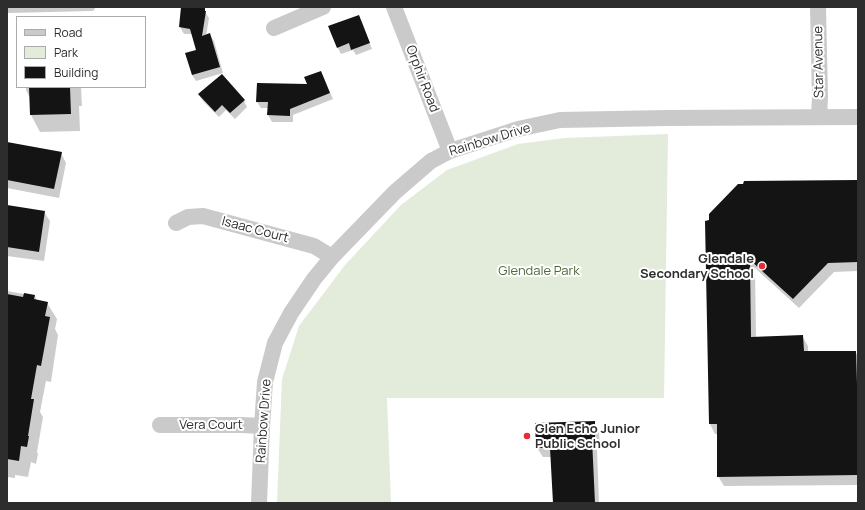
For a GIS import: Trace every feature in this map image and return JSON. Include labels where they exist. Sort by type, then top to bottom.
[{"type":"street","points":[[274,28],[323,7]]},
{"type":"street","name":"Orphir Road","points":[[394,7],[450,151]]},
{"type":"street","name":"Star Avenue","points":[[818,7],[819,117]]},
{"type":"street","name":"Rainbow Drive","points":[[259,503],[265,382],[275,343],[291,313],[310,285],[332,257],[395,192],[431,161],[450,151],[518,129],[560,120],[858,117]]},
{"type":"street","name":"Isaac Court","points":[[176,223],[188,217],[204,216],[314,246],[332,257]]},
{"type":"street","name":"Vera Court","points":[[160,425],[262,426]]},
{"type":"lane","points":[[7,8],[91,7]]},
{"type":"green space","name":"Glendale Park","points":[[668,134],[664,398],[387,398],[391,503],[277,503],[282,379],[299,326],[345,265],[401,205],[447,170],[518,144],[565,138]]},
{"type":"building","points":[[181,7],[205,7],[206,11],[202,36],[210,33],[220,67],[192,75],[185,53],[196,50],[190,29],[179,27]]},
{"type":"building","points":[[359,15],[370,43],[351,50],[349,43],[337,48],[328,26]]},
{"type":"building","points":[[321,71],[330,93],[290,109],[290,116],[267,115],[268,102],[256,102],[257,83],[307,84],[304,77]]},
{"type":"building","points":[[222,74],[245,100],[230,113],[222,105],[215,112],[198,94]]},
{"type":"building","points":[[29,88],[70,88],[71,114],[30,115]]},
{"type":"building","points":[[7,142],[62,152],[54,189],[7,180]]},
{"type":"building","points":[[858,180],[858,262],[828,263],[793,299],[750,260],[751,337],[803,335],[804,351],[856,351],[858,475],[717,477],[717,424],[709,424],[705,221],[709,220],[709,214],[738,184],[743,184],[744,181]]},
{"type":"building","points":[[7,205],[45,211],[39,252],[7,247]]},
{"type":"building","points":[[24,293],[35,295],[34,299],[48,302],[45,316],[50,317],[41,366],[37,365],[31,399],[34,399],[27,447],[21,446],[19,461],[7,459],[7,294],[23,297]]},
{"type":"building","points":[[595,421],[595,439],[592,439],[595,503],[553,503],[550,448],[536,448],[535,423]]},
{"type":"place","name":"Glendale Secondary School","points":[[762,266]]},
{"type":"place","name":"Glen Echo Junior Public School","points":[[527,436]]}]
